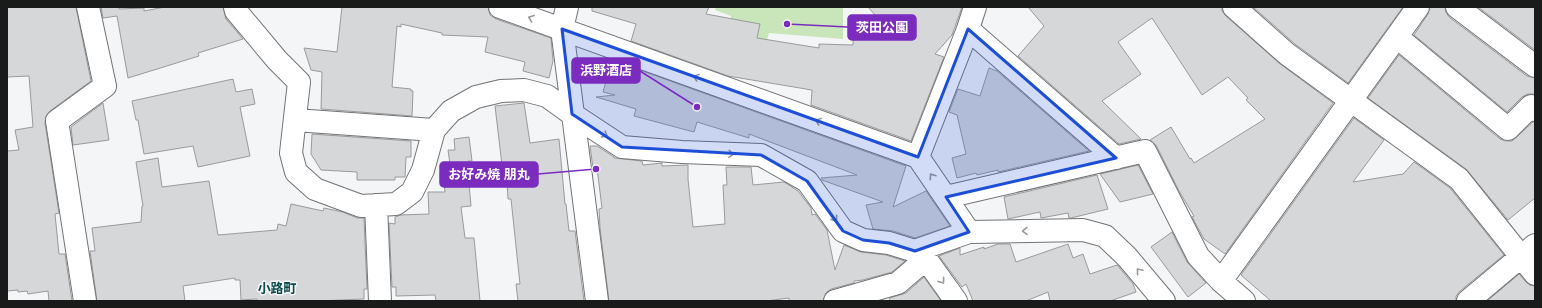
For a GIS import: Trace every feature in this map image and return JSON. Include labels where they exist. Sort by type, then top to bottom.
[{"type":"street","points":[[85,301],[57,121],[105,86],[88,7]]},
{"type":"street","points":[[235,7],[236,11],[277,60],[299,82],[291,153],[296,172],[315,189],[361,206],[396,204],[412,192],[423,170],[434,130],[451,111],[476,97],[501,91],[524,90],[547,96],[622,146],[682,152],[761,155],[807,182],[843,231],[863,240],[889,243],[920,255],[956,301]]},
{"type":"street","points":[[500,7],[918,157],[969,232]]},
{"type":"street","points":[[567,7],[562,29],[597,301]]},
{"type":"street","points":[[918,157],[968,29],[975,7]]},
{"type":"street","points":[[1221,281],[1418,7]]},
{"type":"street","points":[[1457,7],[1535,66]]},
{"type":"street","points":[[1235,8],[1287,54],[1458,179],[1528,251],[1535,274]]},
{"type":"street","points":[[968,29],[1116,158]]},
{"type":"street","points":[[1397,37],[1508,129],[1531,106],[1535,110]]},
{"type":"street","points":[[295,120],[434,130]]},
{"type":"street","points":[[946,197],[1145,151],[1198,256],[1221,281],[1244,301]]},
{"type":"street","points":[[376,205],[380,301]]},
{"type":"street","points":[[835,301],[867,297],[898,283],[920,255],[969,232],[1084,230],[1105,236],[1127,257],[1164,301]]},
{"type":"street","points":[[1468,301],[1528,251]]},
{"type":"highlighted area","points":[[562,29],[918,157],[968,29],[1116,158],[946,197],[969,232],[915,251],[889,243],[863,240],[843,231],[807,181],[761,155],[622,147],[572,114]]},
{"type":"green space","points":[[716,7],[843,7],[843,39],[769,33],[767,40],[731,33],[731,16],[715,10]]},
{"type":"building","points":[[7,7],[76,7],[91,81],[50,111],[46,116],[45,123],[59,213],[55,214],[59,254],[65,254],[72,301],[49,301],[48,291],[28,294],[27,291],[7,291],[7,151],[19,150],[15,130],[33,127],[29,76],[7,77]]},
{"type":"building","points":[[101,7],[119,7],[119,9],[144,8],[144,11],[165,7],[223,7],[226,19],[243,39],[198,53],[199,56],[128,78],[117,16],[103,18]]},
{"type":"building","points":[[342,7],[488,7],[490,15],[496,19],[551,38],[553,61],[549,78],[523,71],[525,62],[485,52],[488,37],[442,35],[442,33],[401,24],[401,27],[397,26],[392,87],[411,89],[411,91],[413,91],[412,116],[321,109],[322,72],[311,70],[304,48],[337,52]]},
{"type":"building","points":[[592,7],[709,7],[706,14],[760,24],[757,38],[819,48],[819,44],[853,45],[854,23],[883,24],[868,7],[962,7],[952,35],[935,54],[944,57],[911,141],[811,105],[812,90],[728,76],[631,41],[636,24],[592,11]]},
{"type":"building","points":[[1028,7],[1222,7],[1222,11],[1226,16],[1279,63],[1333,103],[1225,254],[1204,239],[1192,217],[1194,216],[1179,191],[1156,145],[1150,140],[1171,127],[1190,159],[1191,158],[1194,163],[1265,119],[1246,100],[1248,98],[1228,77],[1202,95],[1152,18],[1118,42],[1141,74],[1102,101],[1141,139],[1119,144],[1018,56],[1044,26]]},
{"type":"building","points":[[1253,7],[1403,7],[1348,83],[1295,44]]},
{"type":"building","points":[[1430,7],[1445,7],[1449,17],[1527,76],[1535,78],[1535,94],[1528,94],[1522,97],[1507,112],[1414,35],[1428,14]]},
{"type":"building","points":[[1478,7],[1535,7],[1535,50]]},
{"type":"building","points":[[1399,55],[1500,139],[1512,141],[1533,122],[1535,122],[1535,198],[1508,220],[1466,169],[1368,98]]},
{"type":"building","points":[[612,60],[906,166],[893,207],[926,191],[950,226],[915,238],[893,231],[873,229],[866,205],[883,202],[822,180],[821,178],[857,175],[749,134],[749,138],[697,122],[694,132],[634,116],[636,109],[596,97],[615,95],[603,92]]},
{"type":"building","points":[[989,68],[997,71],[1089,151],[998,172],[998,170],[977,175],[976,173],[957,178],[952,158],[966,154],[957,115],[949,112],[958,89],[980,96]]},
{"type":"building","points":[[233,79],[236,92],[252,89],[255,104],[240,107],[250,156],[198,167],[193,146],[144,154],[138,120],[136,120],[132,101]]},
{"type":"building","points":[[103,103],[109,140],[73,145],[71,127]]},
{"type":"building","points":[[524,103],[530,143],[559,139],[569,231],[575,231],[584,301],[518,301],[516,284],[520,284],[511,199],[508,199],[506,164],[502,165],[495,106]]},
{"type":"building","points":[[1354,118],[1384,140],[1353,182],[1403,174],[1414,162],[1450,188],[1504,255],[1460,291],[1456,296],[1456,301],[1271,301],[1241,275]]},
{"type":"building","points":[[312,134],[411,141],[411,157],[406,157],[405,177],[395,177],[395,180],[357,180],[357,172],[321,170],[311,154]]},
{"type":"building","points":[[469,137],[472,161],[468,161],[471,206],[461,207],[465,238],[474,238],[480,301],[436,301],[435,295],[396,296],[396,287],[392,287],[389,223],[395,224],[395,217],[401,215],[429,214],[428,192],[445,192],[442,165],[450,164],[448,150],[455,150],[454,139]]},
{"type":"building","points":[[590,146],[597,146],[614,158],[642,161],[643,165],[662,163],[662,166],[688,165],[693,227],[725,224],[723,185],[727,185],[726,167],[751,167],[753,185],[784,182],[798,191],[811,208],[812,215],[815,214],[827,230],[835,270],[844,245],[861,252],[886,255],[905,261],[892,272],[854,281],[854,283],[831,289],[826,293],[823,301],[789,301],[789,298],[766,301],[609,301],[600,228],[599,209],[602,208],[597,168],[593,168]]},
{"type":"building","points":[[158,158],[162,187],[209,181],[218,235],[277,230],[278,224],[286,226],[291,204],[323,211],[324,208],[343,212],[357,218],[364,218],[367,289],[364,289],[364,299],[317,301],[257,301],[257,299],[241,300],[240,280],[235,280],[235,278],[183,286],[185,301],[97,301],[90,251],[95,251],[92,228],[141,222],[143,206],[136,162]]},
{"type":"building","points":[[1138,165],[1153,194],[1120,202],[1100,174]]},
{"type":"building","points":[[1097,175],[1108,209],[1071,218],[1069,218],[1068,213],[1041,218],[1040,212],[1008,219],[1004,197]]},
{"type":"building","points":[[1172,232],[1187,262],[1206,283],[1188,297],[1151,247]]},
{"type":"building","points":[[998,244],[1010,244],[1016,262],[1068,244],[1073,258],[1083,254],[1090,274],[1117,265],[1133,284],[1136,292],[1110,301],[1050,301],[1048,292],[1026,301],[973,301],[966,284],[962,287],[939,256],[960,248],[960,255]]},
{"type":"building","points":[[1519,274],[1530,285],[1535,286],[1535,301],[1487,301]]},
{"type":"building","points":[[924,277],[941,301],[889,301],[890,298],[906,293]]},
{"type":"place","name":"茨田公園","points":[[787,24]]},
{"type":"place","name":"浜野酒店","points":[[697,107]]},
{"type":"place","name":"お好み焼 朋丸","points":[[596,169]]},
{"type":"district","name":"小路町","points":[[277,289]]}]
